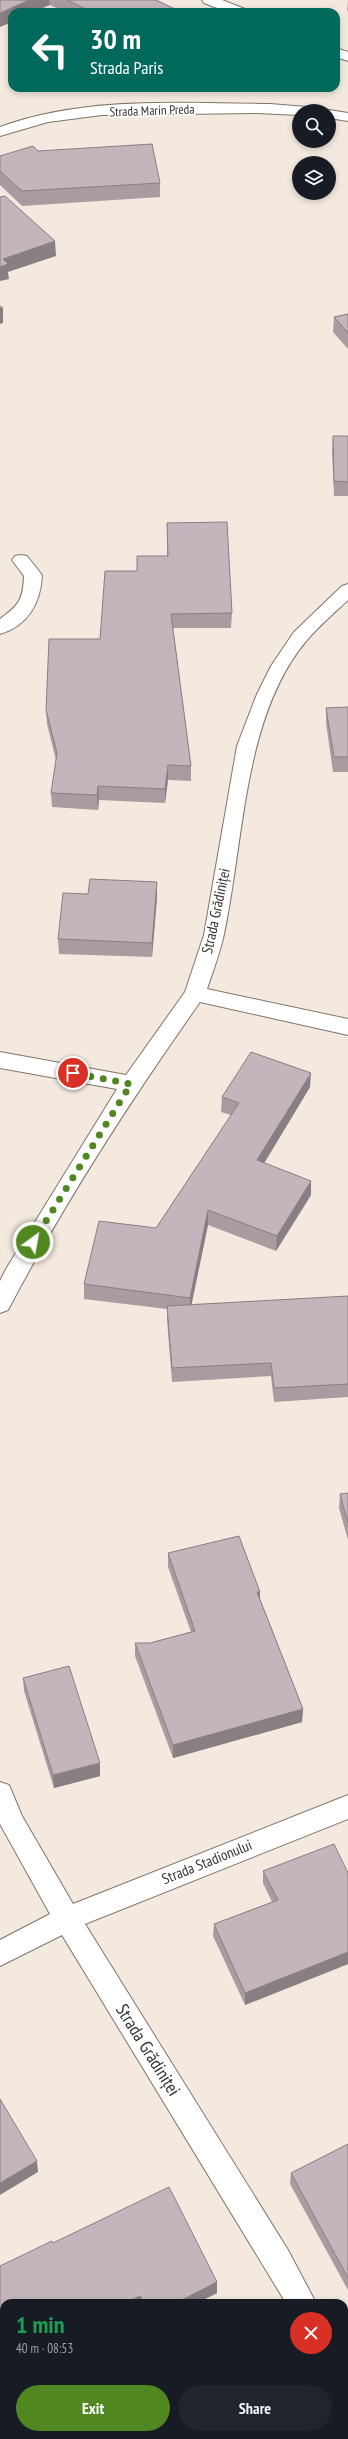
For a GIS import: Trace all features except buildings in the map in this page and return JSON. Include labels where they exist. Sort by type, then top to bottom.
[{"type":"street","points":[[209,0],[230,8]]},
{"type":"street","name":"Strada Marin Preda","points":[[2,129],[38,120],[80,113],[138,110],[292,110]]},
{"type":"street","points":[[336,115],[348,117]]},
{"type":"street","points":[[0,628],[24,610],[32,594],[33,575],[21,560]]},
{"type":"street","name":"Strada Grădiniței","points":[[0,1304],[17,1269],[131,1084],[195,994],[214,935],[246,746],[266,694],[280,666],[300,636],[348,590]]},
{"type":"street","points":[[195,994],[277,1010],[348,1027]]},
{"type":"street","points":[[0,1060],[131,1084]]},
{"type":"street","name":"Strada Grădiniței","points":[[0,1793],[12,1822],[67,1919],[278,2260],[300,2299]]},
{"type":"street","name":"Strada Stadionului","points":[[0,1954],[67,1919],[348,1807]]},
{"type":"route","points":[[33,1242],[131,1084],[73,1073]]}]
